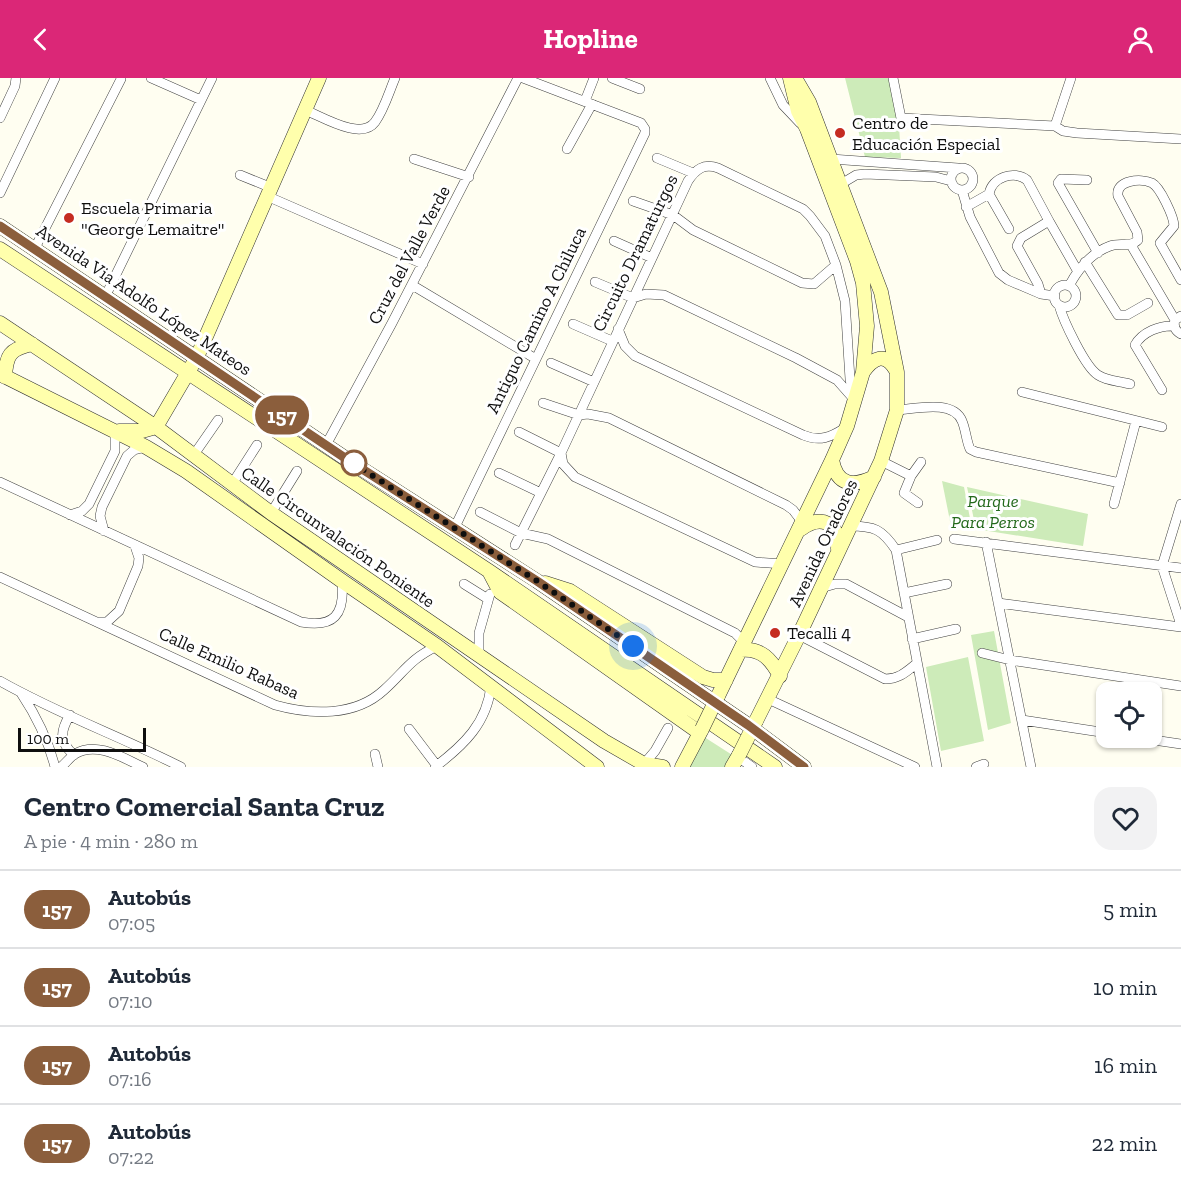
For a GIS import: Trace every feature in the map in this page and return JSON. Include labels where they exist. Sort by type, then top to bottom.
[{"type":"main road","points":[[112,431],[142,431],[156,427],[188,374],[319,78]]},
{"type":"main road","points":[[783,78],[798,111]]},
{"type":"main road","points":[[790,78],[798,111]]},
{"type":"main road","points":[[795,78],[809,102]]},
{"type":"main road","points":[[802,78],[809,102]]},
{"type":"main road","name":"Avenida Oradores","points":[[736,760],[800,635],[874,477],[897,410],[897,372],[881,292],[809,102]]},
{"type":"main road","name":"Circuito Dramaturgos","points":[[684,764],[802,526],[832,460],[847,426],[862,372],[867,326],[857,261],[798,111]]},
{"type":"main road","name":"Avenida Via Adolfo López Mateos","points":[[0,226],[326,445],[537,581],[748,725],[804,767]]},
{"type":"main road","name":"Avenida Via Adolfo López Mateos","points":[[0,249],[489,571],[775,767]]},
{"type":"main road","name":"Calle Circunvalación Poniente","points":[[1,328],[32,344],[156,427],[271,513],[604,741],[651,766],[684,764]]},
{"type":"main road","points":[[2,376],[12,352],[32,344]]},
{"type":"main road","points":[[862,372],[873,360],[880,358],[889,361],[897,372]]},
{"type":"main road","name":"Calle Circunvalación Poniente","points":[[2,376],[146,447],[186,471],[438,646],[593,766]]},
{"type":"main road","points":[[832,460],[836,474],[846,482],[857,484],[874,477]]},
{"type":"main road","points":[[802,526],[814,521],[826,523],[837,536],[838,552]]},
{"type":"main road","points":[[489,571],[500,592],[701,731]]},
{"type":"main road","points":[[537,581],[570,591],[703,677],[726,680]]},
{"type":"main road","points":[[743,646],[766,655],[780,676]]},
{"type":"street","points":[[0,118],[15,86],[16,78]]},
{"type":"street","points":[[0,193],[55,78]]},
{"type":"street","points":[[151,78],[201,100]]},
{"type":"street","points":[[105,297],[212,78]]},
{"type":"street","points":[[305,110],[359,131],[369,128],[376,121],[395,78]]},
{"type":"street","name":"Cruz del Valle Verde","points":[[326,445],[469,177],[518,78]]},
{"type":"street","points":[[523,78],[589,103]]},
{"type":"street","points":[[567,149],[589,103],[594,78]]},
{"type":"street","points":[[612,78],[640,89]]},
{"type":"street","points":[[770,78],[783,105],[807,129]]},
{"type":"street","points":[[893,78],[901,118],[1054,126],[1077,133],[1181,139]]},
{"type":"street","points":[[1054,126],[1071,78]]},
{"type":"street","points":[[35,249],[121,79]]},
{"type":"street","name":"Antiguo Camino A Chiluca","points":[[454,529],[645,134],[644,125],[589,103]]},
{"type":"street","points":[[657,158],[693,173]]},
{"type":"street","points":[[414,159],[469,177]]},
{"type":"street","points":[[831,159],[969,170],[972,177],[971,184],[962,190]]},
{"type":"street","name":"Circuito Dramaturgos","points":[[514,545],[561,453],[693,173],[698,169],[709,165],[718,168],[803,209],[825,236],[845,301],[850,379],[855,401]]},
{"type":"street","points":[[958,168],[952,173],[951,181],[955,187],[962,190]]},
{"type":"street","points":[[841,184],[856,175],[865,174],[936,177],[951,181]]},
{"type":"street","points":[[240,175],[270,192],[423,264]]},
{"type":"street","points":[[1009,229],[989,194],[990,188],[994,182],[1002,178],[1021,175],[1027,180],[1077,270]]},
{"type":"street","points":[[1087,180],[1061,179],[1058,183],[1098,254]]},
{"type":"street","points":[[1069,286],[1077,270],[1085,262],[1110,246],[1131,245],[1137,240],[1139,236],[1117,190],[1119,185],[1125,182],[1151,183],[1156,187],[1174,218],[1174,226],[1160,243],[1181,280]]},
{"type":"street","points":[[962,190],[966,207],[999,273],[1008,280],[1057,300],[1068,306],[1076,300],[1074,290],[1069,286],[1059,287],[1057,300],[1061,315],[1089,367],[1100,376],[1130,384]]},
{"type":"street","points":[[966,207],[989,194]]},
{"type":"street","points":[[633,201],[673,215],[693,230],[802,283],[814,284],[836,266]]},
{"type":"street","points":[[1041,294],[1017,246],[1021,238],[1049,221]]},
{"type":"street","points":[[614,241],[652,258]]},
{"type":"street","points":[[1131,245],[1178,324],[1155,328],[1138,340],[1135,345],[1162,390]]},
{"type":"street","points":[[1085,262],[1118,315],[1127,315],[1148,303]]},
{"type":"street","points":[[595,282],[633,298],[646,294],[664,295],[837,380],[855,401]]},
{"type":"street","points":[[412,285],[536,359]]},
{"type":"street","points":[[573,324],[612,341]]},
{"type":"street","points":[[618,329],[625,346],[635,356],[811,439],[830,438],[847,426]]},
{"type":"street","points":[[551,363],[594,382]]},
{"type":"street","points":[[1022,392],[1162,427]]},
{"type":"street","points":[[543,403],[579,415],[588,414],[609,418],[786,506],[793,510],[802,526]]},
{"type":"street","points":[[897,410],[932,407],[950,409],[963,422],[970,449],[976,452],[1120,483]]},
{"type":"street","points":[[193,456],[218,420]]},
{"type":"street","points":[[1114,504],[1136,421]]},
{"type":"street","points":[[69,515],[82,511],[89,504],[115,451],[112,431]]},
{"type":"street","points":[[519,432],[561,453],[563,464],[575,477],[756,562],[783,564]]},
{"type":"street","points":[[232,484],[256,446]]},
{"type":"street","points":[[104,531],[100,516],[102,507],[127,456],[134,450],[146,447]]},
{"type":"street","points":[[881,461],[911,476]]},
{"type":"street","points":[[918,503],[904,493],[911,476],[921,462]]},
{"type":"street","points":[[271,513],[297,471]]},
{"type":"street","points":[[499,473],[541,493]]},
{"type":"street","points":[[0,482],[280,614],[309,624],[318,625],[332,621],[340,610],[344,597],[342,581]]},
{"type":"street","points":[[999,603],[1181,626],[1162,566],[1181,505]]},
{"type":"street","points":[[480,512],[521,533],[542,537],[558,544],[735,633],[743,646]]},
{"type":"street","points":[[850,526],[874,528],[883,533],[896,550],[937,767]]},
{"type":"street","points":[[954,538],[1181,568]]},
{"type":"street","points":[[896,550],[937,540]]},
{"type":"street","points":[[986,543],[1032,767]]},
{"type":"street","points":[[99,622],[107,622],[119,611],[138,566],[139,558],[135,546]]},
{"type":"street","name":"Calle Emilio Rabasa","points":[[2,580],[99,622],[275,705],[299,712],[339,711],[363,704],[375,698],[410,662],[438,646]]},
{"type":"street","points":[[464,584],[489,596],[479,633],[479,657]]},
{"type":"street","points":[[821,588],[846,584],[908,617]]},
{"type":"street","points":[[903,593],[947,584]]},
{"type":"street","points":[[912,639],[956,629]]},
{"type":"street","points":[[800,635],[885,679],[902,676],[916,664]]},
{"type":"street","points":[[982,653],[1010,660],[1181,686]]},
{"type":"street","points":[[0,681],[21,693],[132,742],[182,767]]},
{"type":"street","points":[[409,729],[436,766],[460,746],[478,726],[489,702],[491,686]]},
{"type":"street","points":[[21,693],[38,719],[49,743],[55,767]]},
{"type":"street","points":[[768,699],[915,767]]},
{"type":"street","points":[[70,715],[61,734],[63,742],[74,755]]},
{"type":"street","points":[[1022,720],[1096,731]]},
{"type":"street","points":[[651,766],[655,752],[668,728]]},
{"type":"street","points":[[1162,741],[1181,744]]},
{"type":"street","points":[[61,767],[82,751],[98,750],[112,753],[143,767]]},
{"type":"street","points":[[375,754],[378,767]]},
{"type":"street","points":[[736,760],[752,767]]},
{"type":"green space","points":[[845,78],[893,78],[901,118],[899,126],[901,158],[865,157]]},
{"type":"green space","points":[[942,481],[964,487],[972,529],[951,526]]},
{"type":"green space","name":"Parque Para Perros","points":[[967,487],[1088,514],[1083,546],[976,529]]},
{"type":"green space","points":[[994,631],[1011,723],[988,730],[971,635]]},
{"type":"green space","points":[[968,657],[984,741],[941,751],[926,667]]},
{"type":"green space","points":[[701,735],[737,758],[731,767],[682,767]]},
{"type":"bus line","name":"157","points":[[0,226],[345,458],[537,581],[748,725],[804,767]]},
{"type":"place","name":"Centro de Educación Especial","points":[[840,133]]},
{"type":"place","name":"Escuela Primaria \"George Lemaitre\"","points":[[69,218]]},
{"type":"place","name":"Tecalli 4","points":[[775,633]]},
{"type":"route","points":[[354,463],[345,458],[537,581],[633,646]]}]
